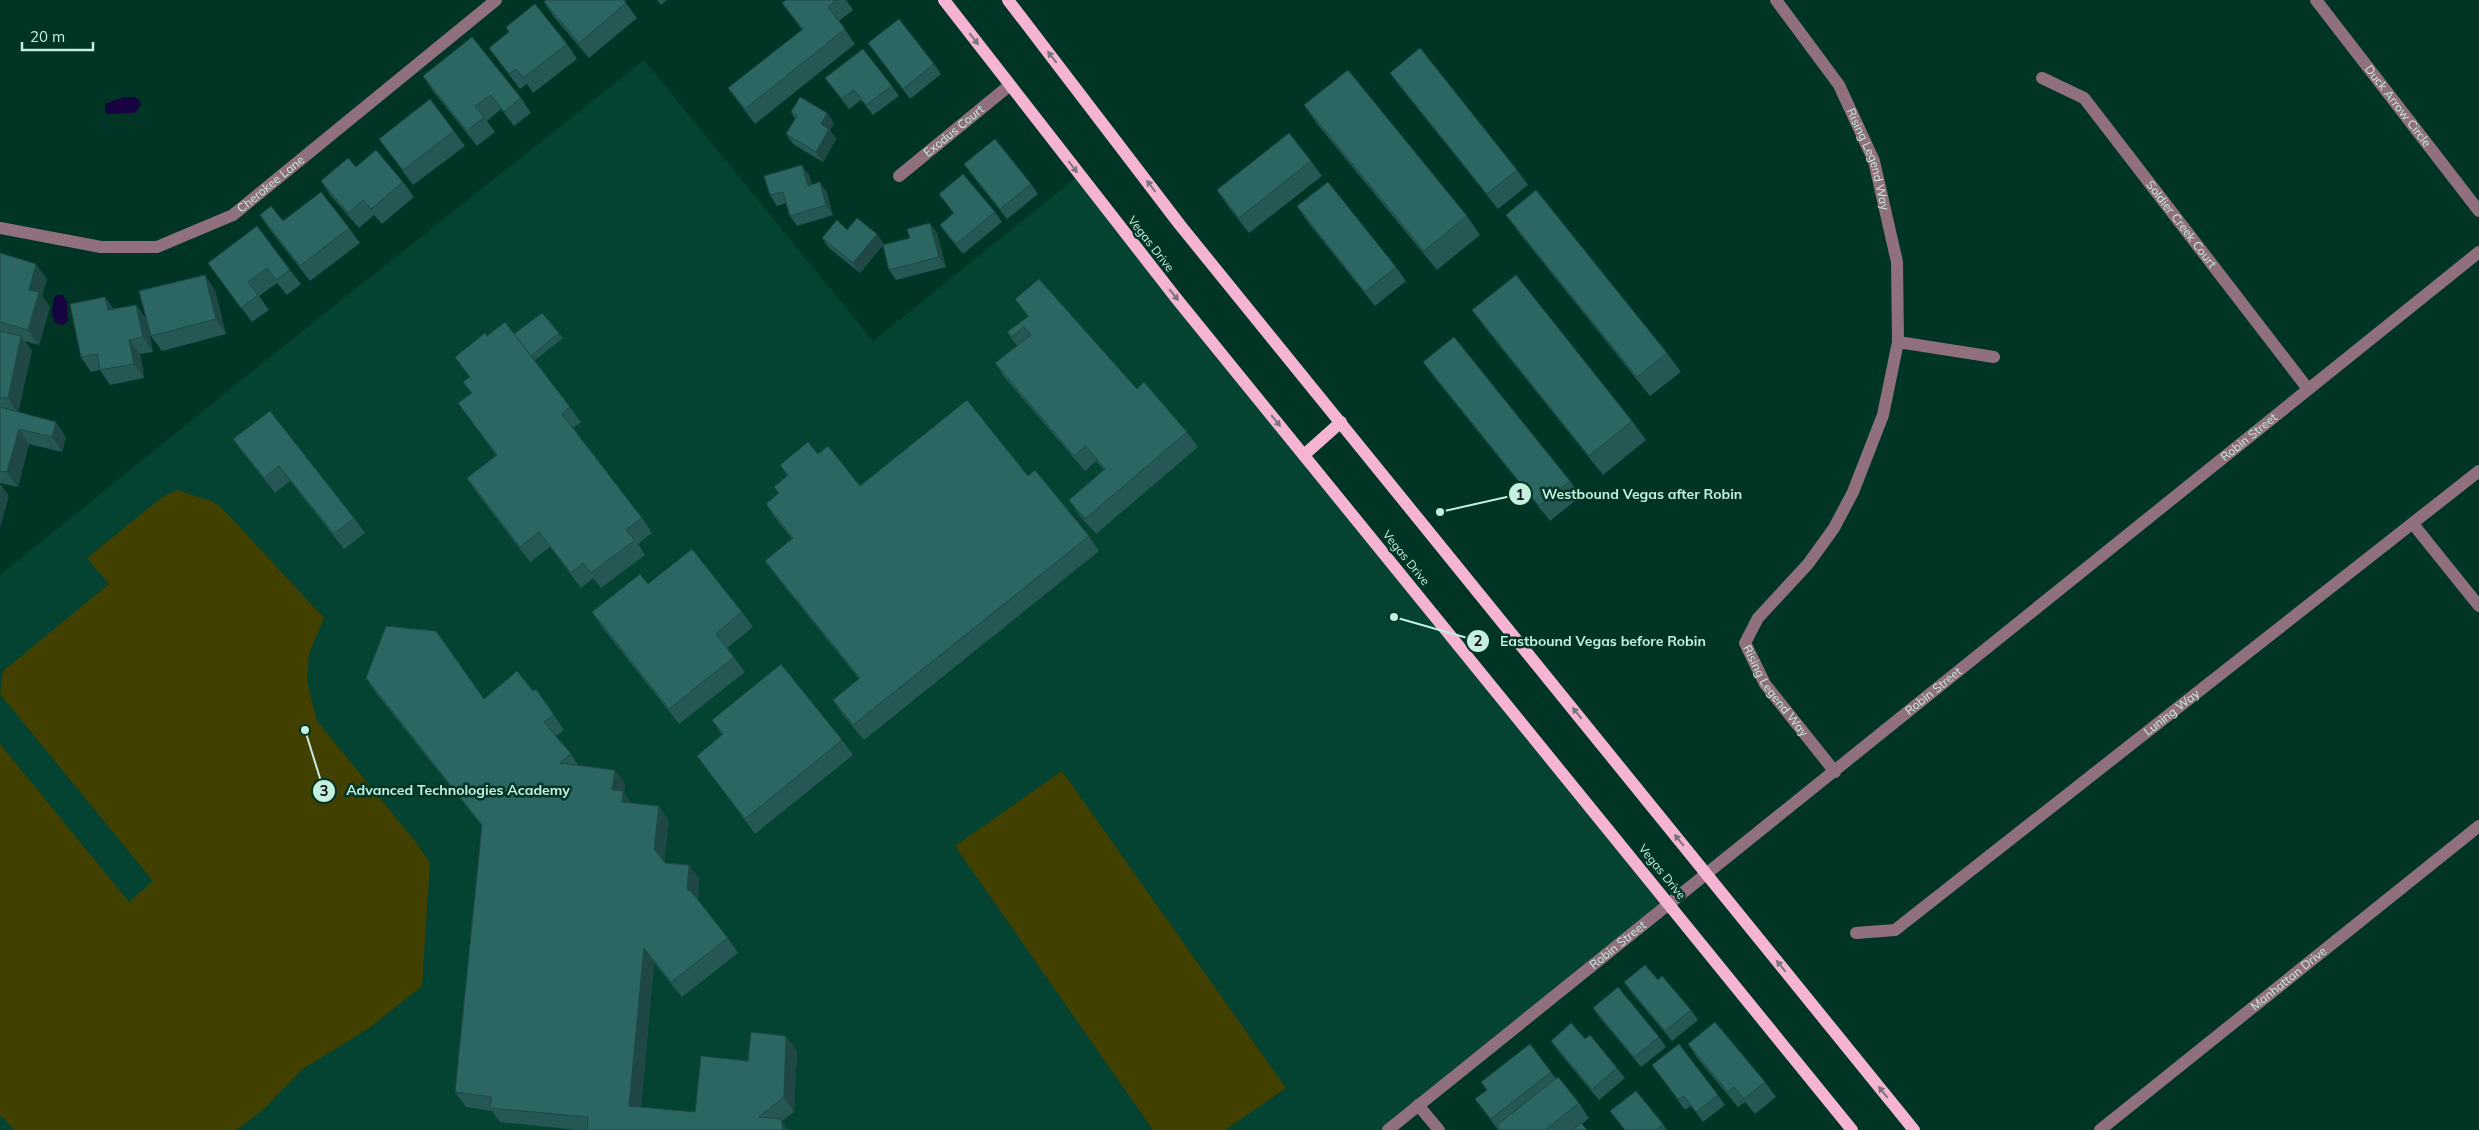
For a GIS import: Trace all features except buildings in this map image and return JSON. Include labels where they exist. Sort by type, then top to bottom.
[{"type":"main road","name":"Vegas Drive","points":[[944,0],[1170,290],[1852,1130]]},
{"type":"main road","points":[[1008,0],[1180,225],[1914,1130]]},
{"type":"main road","points":[[1304,455],[1341,422]]},
{"type":"street","name":"Cherokee Lane","points":[[0,228],[101,247],[157,247],[233,215],[496,0]]},
{"type":"street","name":"Rising Legend Way","points":[[1776,0],[1839,85],[1874,161],[1897,262],[1898,342],[1883,415],[1853,492],[1834,528],[1808,564],[1758,618],[1746,643],[1765,684],[1835,772]]},
{"type":"street","name":"Duck Arrow Circle","points":[[2316,0],[2479,211]]},
{"type":"street","name":"Soldier Creek Court","points":[[2042,78],[2084,98],[2308,389]]},
{"type":"street","name":"Exodus Court","points":[[898,176],[1010,85]]},
{"type":"street","name":"Robin Street","points":[[1388,1130],[2479,252]]},
{"type":"street","points":[[1898,342],[1994,357]]},
{"type":"street","name":"Luning Way","points":[[1856,933],[1894,930],[2479,471]]},
{"type":"street","points":[[2413,524],[2479,606]]},
{"type":"street","name":"Manhattan Drive","points":[[2100,1130],[2479,826]]},
{"type":"street","points":[[1418,1105],[1439,1130]]},
{"type":"shaded area","points":[[644,60],[873,341],[1079,175],[1669,903],[1388,1130],[0,1130],[0,575],[291,340]]},
{"type":"shaded area","points":[[123,97],[136,97],[140,101],[141,105],[135,113],[108,114],[105,112],[105,104]]},
{"type":"shaded area","points":[[57,295],[63,295],[67,302],[68,321],[63,325],[55,323],[52,313],[54,298]]},
{"type":"shaded area","points":[[177,490],[211,501],[221,507],[324,618],[309,654],[307,682],[317,721],[415,841],[430,863],[422,986],[369,1028],[301,1070],[265,1108],[237,1130],[15,1130],[0,1115],[0,744],[129,902],[153,881],[0,694],[3,671],[109,584],[87,558],[161,498]]},
{"type":"shaded area","points":[[1062,771],[1286,1088],[1225,1130],[1153,1130],[955,846]]},
{"type":"place","name":"Westbound Vegas after Robin","points":[[1440,512]]},
{"type":"place","name":"Eastbound Vegas before Robin","points":[[1394,617]]},
{"type":"place","name":"Advanced Technologies Academy","points":[[305,730]]}]
